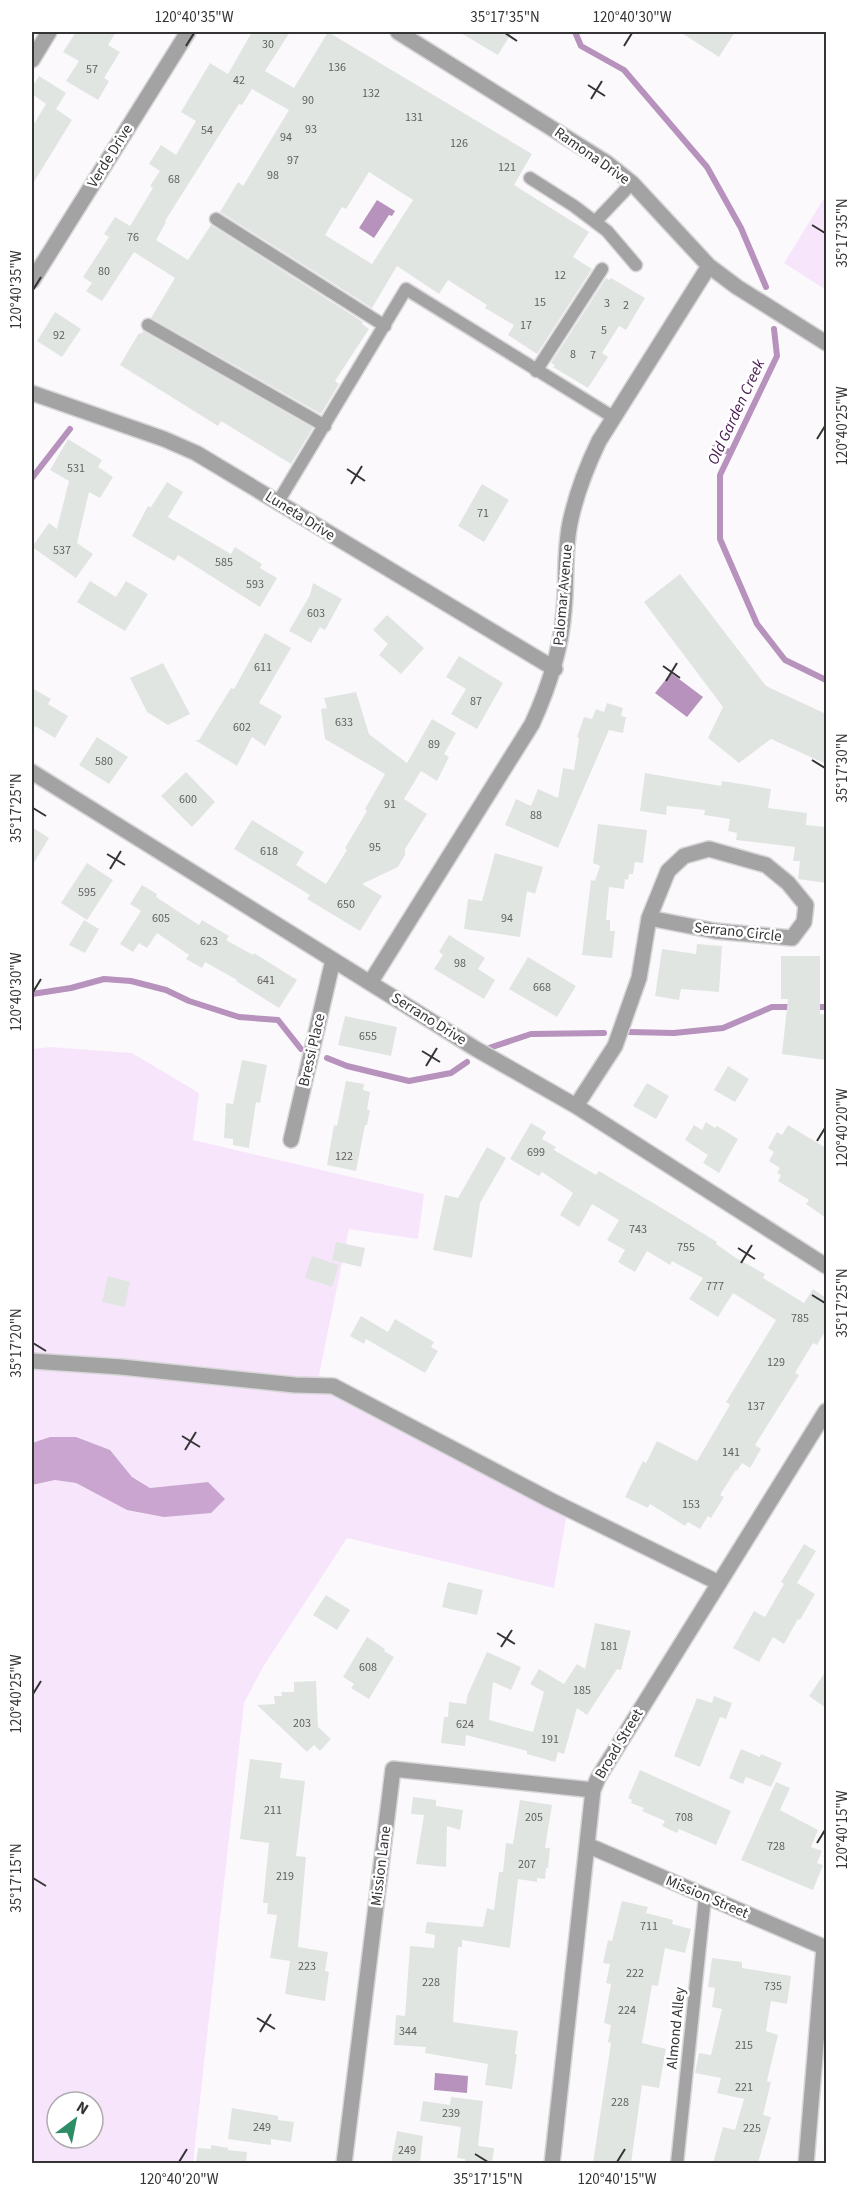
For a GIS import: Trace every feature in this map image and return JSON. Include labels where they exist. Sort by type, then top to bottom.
[{"type":"street","points":[[32,60],[49,32]]},
{"type":"street","name":"Verde Drive","points":[[32,281],[188,32]]},
{"type":"street","name":"Ramona Drive","points":[[398,32],[607,163],[632,183],[709,266],[737,287],[826,343]]},
{"type":"street","name":"Palomar Avenue","points":[[370,982],[532,724],[545,697],[555,669],[561,639],[566,554],[576,496],[594,450],[709,266]]},
{"type":"street","name":"Luneta Drive","points":[[32,393],[164,439],[196,453],[555,669]]},
{"type":"street","name":"Serrano Drive","points":[[32,772],[476,1049],[576,1106],[826,1266]]},
{"type":"street","name":"Serrano Circle","points":[[576,1106],[615,1046],[639,978],[649,918],[668,871],[684,856],[709,849],[766,865],[788,883],[806,905],[804,922],[792,938],[715,931],[649,918]]},
{"type":"street","name":"Bressi Place","points":[[291,1140],[333,960]]},
{"type":"street","points":[[32,1361],[121,1366],[295,1385],[333,1386],[550,1500],[719,1583]]},
{"type":"street","name":"Broad Street","points":[[552,2163],[593,1790],[597,1778],[826,1411]]},
{"type":"street","name":"Mission Lane","points":[[344,2163],[393,1768],[593,1790]]},
{"type":"street","name":"Mission Street","points":[[587,1845],[825,1947]]},
{"type":"street","points":[[806,2163],[825,1947]]},
{"type":"lane","points":[[530,178],[574,206],[606,231],[636,265]]},
{"type":"lane","points":[[595,222],[632,183]]},
{"type":"lane","points":[[216,219],[385,326]]},
{"type":"lane","points":[[536,371],[602,269]]},
{"type":"lane","points":[[278,502],[406,289],[614,417]]},
{"type":"lane","points":[[148,325],[325,426]]},
{"type":"lane","name":"Almond Alley","points":[[676,2163],[705,1897]]},
{"type":"shaded area","points":[[826,195],[826,290],[784,263]]},
{"type":"shaded area","points":[[377,200],[395,211],[392,216],[389,215],[374,238],[359,228]]},
{"type":"shaded area","points":[[671,673],[703,697],[687,717],[655,693]]},
{"type":"shaded area","points":[[50,1047],[132,1053],[199,1093],[193,1140],[424,1194],[418,1239],[349,1229],[319,1375],[567,1513],[554,1588],[347,1538],[263,1667],[244,1703],[193,2163],[32,2163],[32,1485],[56,1480],[76,1483],[127,1510],[208,1482],[150,1488],[132,1477],[110,1450],[50,1437],[32,1443],[32,1049]]},
{"type":"shaded area","points":[[50,1437],[76,1437],[110,1450],[132,1477],[150,1488],[208,1482],[225,1499],[211,1513],[164,1517],[127,1510],[76,1483],[55,1480],[32,1485],[32,1443]]},
{"type":"shaded area","points":[[435,2073],[468,2076],[467,2093],[434,2090]]},
{"type":"building","points":[[76,32],[116,32],[108,45],[120,52],[104,78],[109,81],[98,100],[66,81],[79,61],[63,52]]},
{"type":"building","points":[[252,32],[290,32],[265,71],[294,88],[328,32],[532,154],[514,185],[589,232],[573,257],[592,269],[537,354],[508,335],[514,325],[485,308],[487,305],[448,280],[439,294],[397,266],[372,308],[220,212],[238,182],[243,186],[289,110],[252,89],[242,105],[239,104],[165,221],[156,240],[188,260],[211,225],[363,322],[362,324],[369,329],[335,381],[339,384],[321,414],[151,318],[175,278],[134,252],[102,301],[86,291],[92,283],[83,277],[109,237],[104,234],[115,217],[130,226],[153,188],[150,186],[160,171],[149,164],[161,145],[176,155],[196,121],[181,112],[210,63],[228,74]],"holes":[[[369,172],[413,200],[372,264],[325,235],[342,207],[346,209]]]},
{"type":"building","points":[[459,32],[512,32],[498,55]]},
{"type":"building","points":[[680,32],[735,32],[719,57]]},
{"type":"building","points":[[39,76],[66,93],[56,109],[72,120],[32,185],[32,127],[46,104],[32,94],[32,87]]},
{"type":"building","points":[[606,278],[609,280],[611,278],[645,298],[626,330],[619,326],[602,353],[608,357],[588,388],[553,367],[555,365],[551,363]]},
{"type":"building","points":[[55,312],[81,329],[62,357],[37,341]]},
{"type":"building","points":[[143,331],[313,428],[291,464],[221,421],[218,426],[120,365],[139,333]]},
{"type":"building","points":[[68,439],[102,460],[98,467],[113,477],[100,498],[89,492],[77,543],[93,554],[76,578],[32,547],[49,523],[57,529],[69,481],[50,470]]},
{"type":"building","points":[[167,482],[183,492],[168,517],[231,554],[235,547],[262,564],[260,568],[277,578],[260,607],[178,555],[174,561],[132,536],[148,506],[151,507]]},
{"type":"building","points":[[482,484],[509,500],[484,542],[458,526]]},
{"type":"building","points":[[680,574],[766,686],[826,714],[826,764],[771,739],[739,763],[708,738],[723,707],[644,602]]},
{"type":"building","points":[[90,581],[116,597],[126,581],[148,594],[125,631],[77,602]]},
{"type":"building","points":[[313,583],[342,599],[325,630],[320,627],[311,643],[289,631],[310,595]]},
{"type":"building","points":[[387,615],[424,648],[401,674],[379,655],[388,644],[373,630]]},
{"type":"building","points":[[265,633],[291,648],[259,703],[282,716],[265,746],[252,737],[237,766],[195,740],[199,740],[231,688],[234,689]]},
{"type":"building","points":[[459,656],[503,683],[477,729],[451,714],[466,689],[446,677]]},
{"type":"building","points":[[163,663],[190,714],[168,725],[147,712],[130,678]]},
{"type":"building","points":[[32,688],[51,699],[48,704],[68,716],[55,738],[35,726],[32,733]]},
{"type":"building","points":[[356,692],[369,734],[407,763],[432,719],[456,733],[444,754],[449,757],[437,781],[421,771],[404,799],[427,814],[405,849],[405,855],[398,867],[362,884],[382,896],[360,931],[307,899],[310,895],[234,849],[252,820],[304,852],[296,865],[326,884],[347,850],[345,848],[385,774],[325,739],[321,709],[327,708],[324,698]]},
{"type":"building","points":[[607,703],[623,708],[621,716],[626,717],[623,733],[609,730],[558,848],[505,825],[516,799],[531,806],[538,789],[558,798],[563,768],[574,770],[579,738],[577,737],[584,717],[592,719],[596,709],[604,712]]},
{"type":"building","points":[[97,737],[128,757],[109,784],[79,765]]},
{"type":"building","points":[[186,772],[215,802],[192,827],[161,796]]},
{"type":"building","points":[[645,773],[721,786],[722,781],[771,789],[768,808],[807,813],[806,825],[826,827],[826,883],[798,879],[800,861],[793,861],[795,847],[736,840],[737,833],[728,831],[730,819],[704,815],[705,810],[667,806],[666,815],[640,811]]},
{"type":"building","points":[[598,824],[647,830],[643,863],[635,862],[633,874],[629,874],[628,880],[625,879],[624,889],[609,887],[606,920],[610,920],[610,931],[615,931],[612,958],[582,955],[591,880],[595,881],[600,866],[593,863]]},
{"type":"building","points":[[32,827],[49,838],[32,866]]},
{"type":"building","points":[[495,853],[543,867],[535,894],[527,891],[520,937],[464,929],[468,899],[482,901]]},
{"type":"building","points":[[87,863],[113,880],[87,920],[61,903]]},
{"type":"building","points":[[142,885],[199,925],[202,920],[229,936],[226,940],[253,955],[254,953],[297,980],[279,1008],[205,962],[202,968],[186,959],[189,955],[157,933],[147,948],[139,943],[133,952],[120,944],[141,911],[130,904]]},
{"type":"building","points":[[84,920],[99,929],[85,953],[69,945]]},
{"type":"building","points":[[449,935],[485,958],[478,969],[495,980],[484,999],[434,969],[443,955],[439,952]]},
{"type":"building","points":[[697,944],[722,946],[719,992],[681,989],[679,1000],[655,996],[662,949],[696,954]]},
{"type":"building","points":[[781,956],[820,956],[820,1014],[826,1015],[826,1060],[782,1054],[788,999],[781,999]]},
{"type":"building","points":[[528,957],[576,986],[557,1017],[509,989]]},
{"type":"building","points":[[345,1016],[397,1027],[391,1056],[338,1045]]},
{"type":"building","points":[[242,1060],[267,1065],[260,1103],[256,1102],[249,1148],[233,1145],[233,1139],[224,1138],[226,1103],[233,1104]]},
{"type":"building","points":[[728,1066],[749,1079],[735,1102],[714,1090]]},
{"type":"building","points":[[346,1081],[364,1084],[363,1090],[370,1092],[367,1110],[370,1110],[356,1171],[327,1165],[334,1125],[337,1126]]},
{"type":"building","points":[[647,1083],[669,1096],[656,1119],[633,1106]]},
{"type":"building","points":[[706,1122],[738,1139],[719,1173],[703,1163],[708,1155],[685,1140],[694,1125],[702,1130]]},
{"type":"building","points":[[531,1123],[546,1132],[542,1139],[556,1147],[554,1150],[596,1175],[599,1171],[670,1213],[717,1242],[716,1244],[736,1258],[765,1274],[763,1278],[804,1303],[813,1289],[826,1298],[826,1330],[817,1345],[813,1343],[795,1373],[799,1375],[755,1445],[761,1449],[750,1468],[742,1463],[736,1470],[720,1495],[724,1497],[711,1518],[708,1516],[700,1529],[688,1522],[685,1526],[650,1504],[648,1508],[625,1497],[643,1461],[646,1463],[657,1441],[697,1461],[730,1405],[726,1402],[776,1320],[733,1293],[718,1317],[689,1299],[703,1278],[672,1261],[670,1265],[647,1251],[635,1272],[618,1262],[625,1250],[607,1240],[619,1220],[592,1204],[579,1227],[560,1215],[573,1193],[542,1172],[539,1176],[510,1159]]},
{"type":"building","points":[[788,1125],[826,1148],[826,1218],[806,1204],[809,1200],[778,1181],[781,1175],[777,1173],[780,1168],[769,1161],[774,1152],[768,1148],[777,1132],[782,1135]]},
{"type":"building","points":[[487,1147],[506,1158],[480,1203],[472,1258],[433,1250],[445,1195],[458,1198]]},
{"type":"building","points":[[336,1242],[365,1248],[361,1267],[332,1260]]},
{"type":"building","points":[[312,1256],[339,1265],[332,1287],[305,1278]]},
{"type":"building","points":[[108,1276],[130,1282],[125,1307],[102,1302]]},
{"type":"building","points":[[361,1316],[388,1332],[395,1319],[434,1342],[431,1347],[438,1351],[425,1373],[366,1339],[364,1344],[350,1336]]},
{"type":"building","points":[[804,1544],[816,1551],[797,1583],[815,1594],[784,1644],[773,1637],[759,1662],[733,1648],[754,1611],[765,1617],[784,1584],[781,1582]]},
{"type":"building","points":[[448,1582],[483,1590],[477,1615],[442,1607]]},
{"type":"building","points":[[326,1595],[350,1610],[337,1630],[313,1615]]},
{"type":"building","points":[[595,1623],[631,1631],[621,1670],[617,1669],[587,1715],[577,1708],[564,1754],[558,1752],[555,1762],[527,1754],[527,1751],[466,1735],[465,1746],[441,1743],[444,1717],[448,1717],[449,1702],[466,1704],[468,1694],[487,1652],[521,1667],[511,1690],[493,1682],[489,1720],[533,1732],[544,1692],[530,1684],[539,1669],[564,1684],[577,1664],[585,1669]]},
{"type":"building","points":[[367,1637],[394,1657],[369,1699],[351,1688],[354,1684],[343,1677]]},
{"type":"building","points":[[826,1671],[826,1708],[809,1696]]},
{"type":"building","points":[[316,1681],[318,1727],[331,1739],[320,1751],[314,1745],[307,1752],[257,1705],[275,1704],[274,1696],[282,1696],[281,1692],[294,1692],[294,1682]]},
{"type":"building","points":[[714,1696],[732,1703],[726,1719],[720,1717],[700,1767],[674,1756],[697,1698],[712,1703]]},
{"type":"building","points":[[741,1749],[782,1763],[771,1787],[746,1777],[743,1784],[729,1778]]},
{"type":"building","points":[[250,1759],[282,1763],[280,1778],[305,1781],[296,1856],[306,1857],[298,1947],[328,1952],[325,1971],[329,1972],[325,2001],[285,1994],[290,1961],[270,1958],[277,1915],[267,1914],[268,1903],[263,1903],[269,1843],[240,1839]]},
{"type":"building","points":[[640,1770],[731,1811],[716,1845],[679,1829],[677,1833],[662,1826],[665,1821],[642,1811],[644,1808],[631,1803],[632,1800],[628,1798]]},
{"type":"building","points":[[776,1782],[790,1788],[780,1810],[818,1830],[811,1847],[822,1851],[817,1863],[823,1865],[813,1890],[741,1860]]},
{"type":"building","points":[[413,1797],[436,1800],[436,1806],[463,1810],[460,1830],[447,1826],[446,1867],[416,1864],[424,1815],[411,1814]]},
{"type":"building","points":[[520,1800],[552,1805],[545,1848],[550,1848],[545,1879],[537,1878],[537,1882],[518,1879],[510,1948],[462,1940],[462,1947],[458,1947],[453,2022],[518,2031],[512,2089],[485,2085],[488,2064],[425,2053],[426,2047],[394,2045],[396,2015],[405,2016],[410,1946],[434,1948],[435,1935],[425,1933],[427,1922],[483,1927],[487,1908],[494,1910],[499,1872],[503,1872],[506,1843],[513,1844]]},
{"type":"building","points":[[622,1901],[648,1907],[646,1913],[673,1920],[672,1924],[691,1929],[685,1953],[665,1948],[658,1986],[652,1985],[642,2043],[666,2049],[659,2088],[642,2085],[631,2163],[593,2163],[611,2043],[608,2042],[611,2025],[604,2023],[611,1984],[606,1983],[610,1964],[603,1963],[608,1940],[612,1941]]},
{"type":"building","points":[[712,1958],[742,1962],[742,1968],[791,1976],[787,2004],[771,2001],[766,2031],[778,2035],[767,2081],[771,2082],[763,2115],[771,2117],[758,2163],[713,2163],[723,2127],[735,2130],[744,2099],[717,2093],[721,2078],[695,2073],[699,2053],[711,2055],[722,2009],[712,2007],[715,1988],[708,1987]]},
{"type":"building","points":[[451,2097],[483,2101],[478,2146],[494,2148],[492,2163],[465,2163],[465,2159],[457,2158],[461,2127],[420,2121],[423,2101],[450,2105]]},
{"type":"building","points":[[232,2108],[278,2116],[278,2120],[294,2122],[291,2142],[271,2139],[271,2145],[228,2139]]},
{"type":"building","points":[[397,2131],[423,2136],[420,2163],[391,2163]]},
{"type":"building","points":[[211,2145],[247,2152],[246,2163],[196,2163],[198,2148],[211,2149]]},
{"type":"waterway","name":"Old Garden Creek","points":[[575,32],[581,46],[624,70],[707,167],[741,228],[766,287]]},
{"type":"waterway","name":"Old Garden Creek","points":[[774,329],[777,356],[720,475],[720,539],[757,624],[785,660],[826,680]]},
{"type":"waterway","points":[[32,478],[70,429]]},
{"type":"waterway","points":[[714,448],[731,452]]},
{"type":"waterway","points":[[32,994],[71,988],[104,979],[131,981],[166,990],[189,1001],[239,1017],[278,1020],[301,1049]]},
{"type":"waterway","points":[[629,1032],[674,1033],[723,1028],[772,1007],[795,1007]]},
{"type":"waterway","points":[[814,1007],[826,1007]]},
{"type":"waterway","points":[[486,1049],[531,1034],[604,1033]]},
{"type":"waterway","points":[[327,1058],[347,1066],[409,1081],[451,1073],[467,1062]]}]
